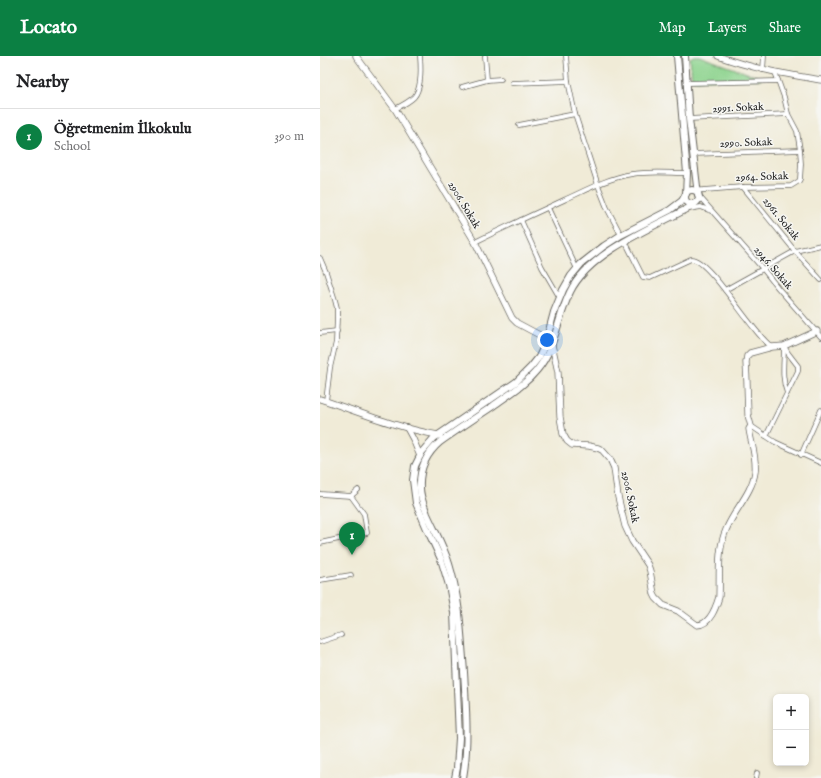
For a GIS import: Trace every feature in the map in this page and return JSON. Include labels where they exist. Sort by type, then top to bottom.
[{"type":"main road","points":[[677,56],[687,173],[685,199],[691,204],[695,203]]},
{"type":"main road","points":[[463,778],[466,754],[466,716],[459,604],[449,564],[422,501],[420,487],[421,472],[425,461],[434,448],[444,439],[520,387],[541,366],[552,345],[565,304],[583,272],[625,241],[687,209],[698,199],[696,192],[689,119],[685,56]]},
{"type":"main road","points":[[455,778],[459,731],[454,612],[444,565],[416,503],[413,480],[420,456],[429,443],[439,434],[516,382],[527,372],[543,348],[560,298],[567,282],[577,269],[621,235],[672,208],[682,201],[689,191],[696,192]]},
{"type":"street","name":"2906. Sokak","points":[[356,56],[395,110],[475,242],[512,318],[517,323],[547,339],[552,345],[558,372],[560,417],[565,439],[569,444],[574,446],[589,446],[598,448],[602,450],[610,459],[614,468],[618,497],[625,526],[632,541],[648,565],[656,598],[663,605],[678,610],[697,625],[700,625],[706,621],[717,602],[719,592],[720,560],[724,534],[750,487],[755,472],[749,429],[747,356],[750,353],[772,347],[784,346],[817,331]]},
{"type":"street","points":[[395,110],[413,99],[418,91],[421,67],[420,56]]},
{"type":"street","points":[[486,56],[487,80]]},
{"type":"street","points":[[566,56],[568,81],[575,114],[598,185],[621,235]]},
{"type":"street","points":[[718,56],[763,70],[821,80]]},
{"type":"street","points":[[763,70],[764,56]]},
{"type":"street","name":"2964. Sokak","points":[[696,192],[743,187],[791,186],[799,181],[801,164],[797,131],[788,114],[784,97],[775,72]]},
{"type":"street","points":[[462,87],[487,80],[501,79]]},
{"type":"street","points":[[512,83],[568,81]]},
{"type":"street","points":[[686,83],[778,81]]},
{"type":"street","points":[[519,124],[575,114]]},
{"type":"street","name":"2991. Sokak","points":[[689,119],[788,114]]},
{"type":"street","name":"2990. Sokak","points":[[693,154],[800,150]]},
{"type":"street","points":[[475,242],[598,185],[624,176],[640,173],[687,173]]},
{"type":"street","name":"2961. Sokak","points":[[743,187],[821,280]]},
{"type":"street","name":"2946. Sokak","points":[[696,192],[821,336]]},
{"type":"street","points":[[695,203],[712,211]]},
{"type":"street","points":[[687,209],[701,207]]},
{"type":"street","points":[[548,208],[577,269]]},
{"type":"street","points":[[521,220],[542,267],[560,298]]},
{"type":"street","points":[[625,241],[643,277],[650,278],[688,260],[694,259],[700,262],[772,347]]},
{"type":"street","points":[[725,290],[796,251],[821,245]]},
{"type":"street","points":[[320,258],[335,300],[337,318],[336,342],[330,368],[326,401]]},
{"type":"street","points":[[320,333],[337,331]]},
{"type":"street","points":[[766,436],[799,368],[784,346]]},
{"type":"street","points":[[784,346],[783,375],[787,393]]},
{"type":"street","points":[[320,399],[407,428],[439,434],[444,439]]},
{"type":"street","points":[[802,455],[821,410]]},
{"type":"street","points":[[750,426],[775,442],[821,462]]},
{"type":"street","points":[[407,428],[420,456]]},
{"type":"street","points":[[320,494],[351,496],[358,490]]},
{"type":"street","points":[[320,543],[367,533],[364,514],[351,496]]},
{"type":"street","points":[[320,580],[351,575]]},
{"type":"street","points":[[320,642],[342,635]]},
{"type":"street","points":[[756,778],[757,772]]},
{"type":"green space","points":[[699,56],[761,79],[692,80],[690,58]]},
{"type":"place","name":"Öğretmenim İlkokulu","points":[[352,555]]}]
